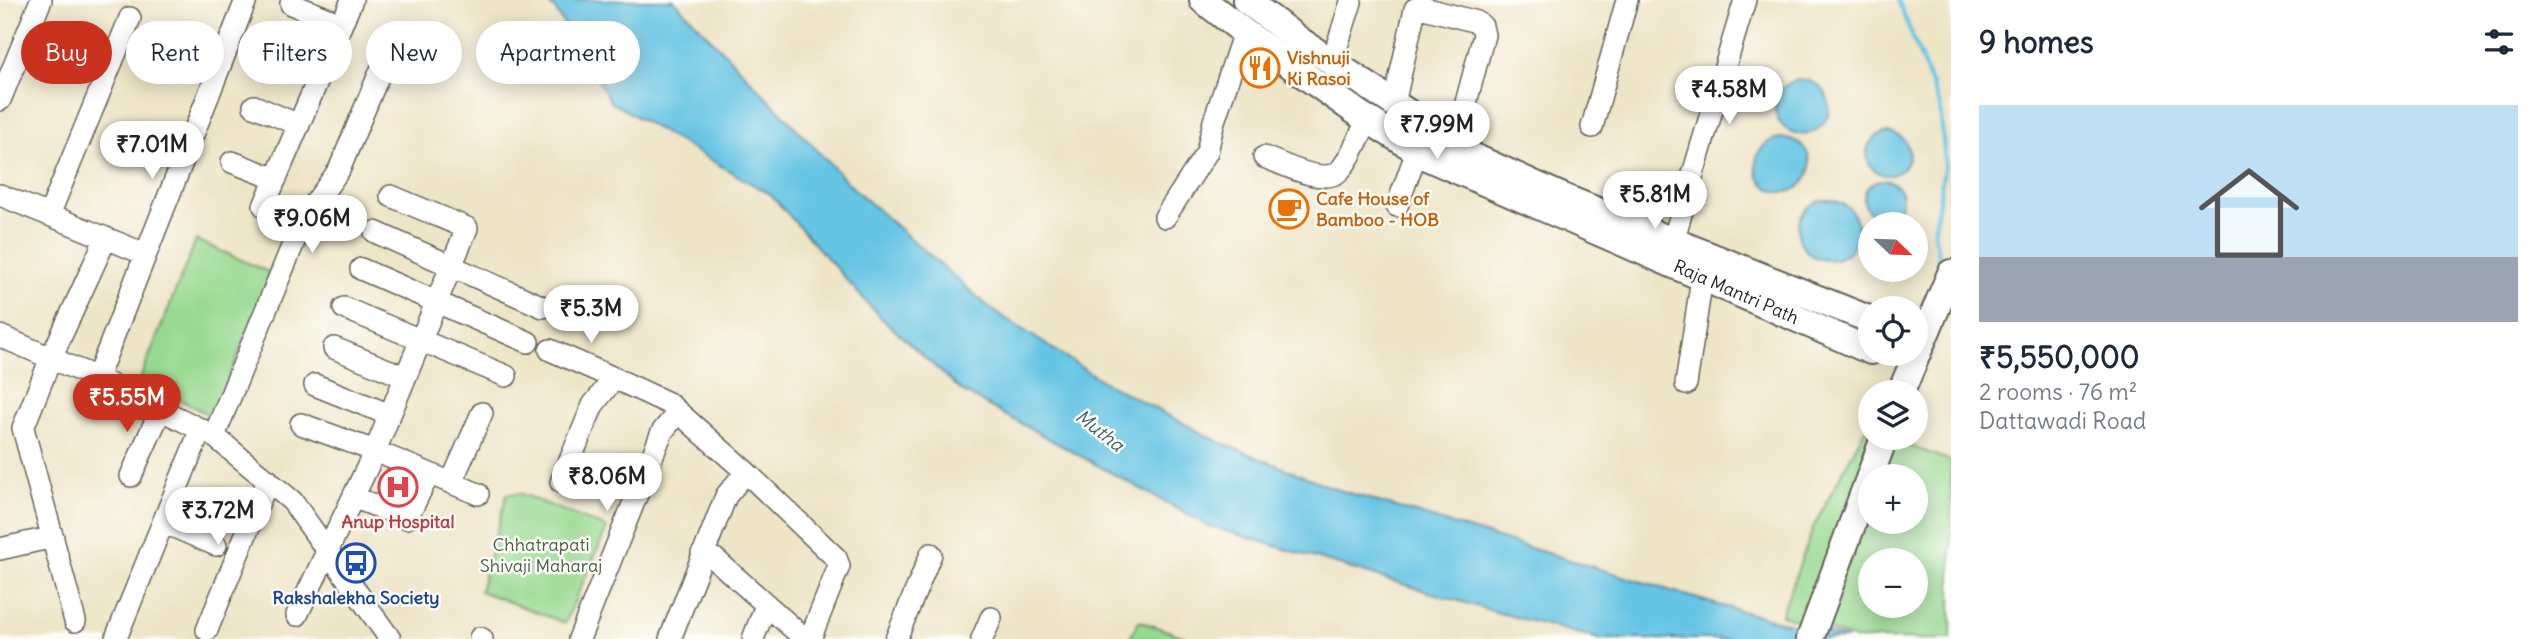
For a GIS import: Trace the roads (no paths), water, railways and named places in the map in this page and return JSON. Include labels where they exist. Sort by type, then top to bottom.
[{"type":"main road","name":"Raja Mantri Path","points":[[1203,0],[1244,32],[1429,159],[1562,206],[1673,241],[1858,315]]},
{"type":"main road","name":"Raja Mantri Path","points":[[1246,0],[1332,62],[1476,158],[1702,278],[1858,346]]},
{"type":"main road","points":[[1920,380],[1933,327],[1951,273]]},
{"type":"main road","points":[[1906,380],[1933,327]]},
{"type":"main road","name":"Raja Mantri Path","points":[[1890,366],[1906,380]]},
{"type":"main road","points":[[1810,639],[1890,452]]},
{"type":"main road","points":[[1828,639],[1867,534]]},
{"type":"street","points":[[0,100],[41,0]]},
{"type":"street","points":[[97,378],[246,0]]},
{"type":"street","points":[[342,21],[352,0]]},
{"type":"street","points":[[1592,127],[1627,0]]},
{"type":"street","points":[[1673,241],[1745,0]]},
{"type":"street","points":[[1332,62],[1351,2]]},
{"type":"street","points":[[291,4],[334,21]]},
{"type":"street","points":[[1394,103],[1415,9],[1420,7],[1477,22],[1482,26],[1484,35],[1455,144]]},
{"type":"street","points":[[49,215],[130,18]]},
{"type":"street","points":[[1166,217],[1207,152],[1213,121],[1244,32]]},
{"type":"street","points":[[303,220],[264,206],[317,84]]},
{"type":"street","points":[[116,638],[163,522],[303,220],[339,170],[375,84]]},
{"type":"street","points":[[254,106],[299,125]]},
{"type":"street","points":[[1264,157],[1316,176],[1328,176],[1338,172],[1343,165],[1368,119]]},
{"type":"street","points":[[1397,206],[1417,151]]},
{"type":"street","points":[[232,162],[276,179]]},
{"type":"street","points":[[0,195],[145,254]]},
{"type":"street","points":[[297,615],[390,415],[467,228],[391,196]]},
{"type":"street","points":[[375,232],[543,307]]},
{"type":"street","points":[[75,621],[23,428],[51,358],[106,238]]},
{"type":"street","points":[[360,269],[528,342]]},
{"type":"street","points":[[1686,384],[1702,278]]},
{"type":"street","points":[[344,308],[506,376]]},
{"type":"street","points":[[0,336],[97,378],[207,432],[292,501],[390,639]]},
{"type":"street","points":[[334,348],[405,377]]},
{"type":"street","points":[[550,350],[668,403],[746,472],[836,558],[839,566],[810,639]]},
{"type":"street","points":[[561,482],[593,405],[614,378]]},
{"type":"street","points":[[315,385],[390,415]]},
{"type":"street","points":[[131,476],[160,409]]},
{"type":"street","points":[[579,639],[662,432],[678,412]]},
{"type":"street","points":[[451,483],[482,413]]},
{"type":"street","points":[[301,424],[478,494]]},
{"type":"street","points":[[670,639],[726,496],[746,472]]},
{"type":"street","points":[[353,497],[407,519],[429,474]]},
{"type":"street","points":[[207,630],[268,480]]},
{"type":"street","points":[[163,522],[216,545]]},
{"type":"street","points":[[0,549],[53,537]]},
{"type":"street","points":[[702,554],[715,559],[805,639]]},
{"type":"street","points":[[896,639],[931,554]]},
{"type":"street","points":[[752,639],[766,605]]},
{"type":"street","points":[[982,639],[991,618]]},
{"type":"water","name":"Mutha","points":[[545,0],[674,0],[853,188],[991,309],[1104,382],[1217,441],[1336,489],[1718,605],[1847,639],[1600,639],[1496,612],[1209,526],[963,392],[876,313],[771,195],[611,102],[600,84],[640,84],[640,21],[562,21]]},
{"type":"water","points":[[1802,80],[1821,88],[1829,107],[1821,126],[1802,134],[1783,126],[1775,107],[1783,88]]},
{"type":"water","points":[[1888,133],[1903,139],[1909,154],[1903,169],[1888,175],[1873,169],[1867,154],[1873,139]]},
{"type":"water","points":[[1788,138],[1798,142],[1806,150],[1810,165],[1806,180],[1798,188],[1778,192],[1768,188],[1760,180],[1756,160],[1760,150],[1768,142]]},
{"type":"water","points":[[1876,182],[1890,182],[1900,192],[1902,199],[1896,212],[1870,212],[1866,206],[1866,192]]},
{"type":"water","points":[[1822,200],[1834,200],[1845,205],[1858,224],[1858,236],[1853,247],[1834,260],[1822,260],[1811,255],[1798,236],[1798,224],[1803,213]]},
{"type":"waterway","points":[[1898,0],[1940,106],[1945,162],[1934,233],[1941,270]]},
{"type":"place","name":"Vishnuji Ki Rasoi","points":[[1260,68]]},
{"type":"place","name":"Cafe House of Bamboo - HOB","points":[[1289,209]]},
{"type":"place","name":"Anup Hospital","points":[[398,487]]},
{"type":"place","name":"Rakshalekha Society","points":[[356,563]]},
{"type":"park label","name":"Chhatrapati Shivaji Maharaj","points":[[541,555]]}]
